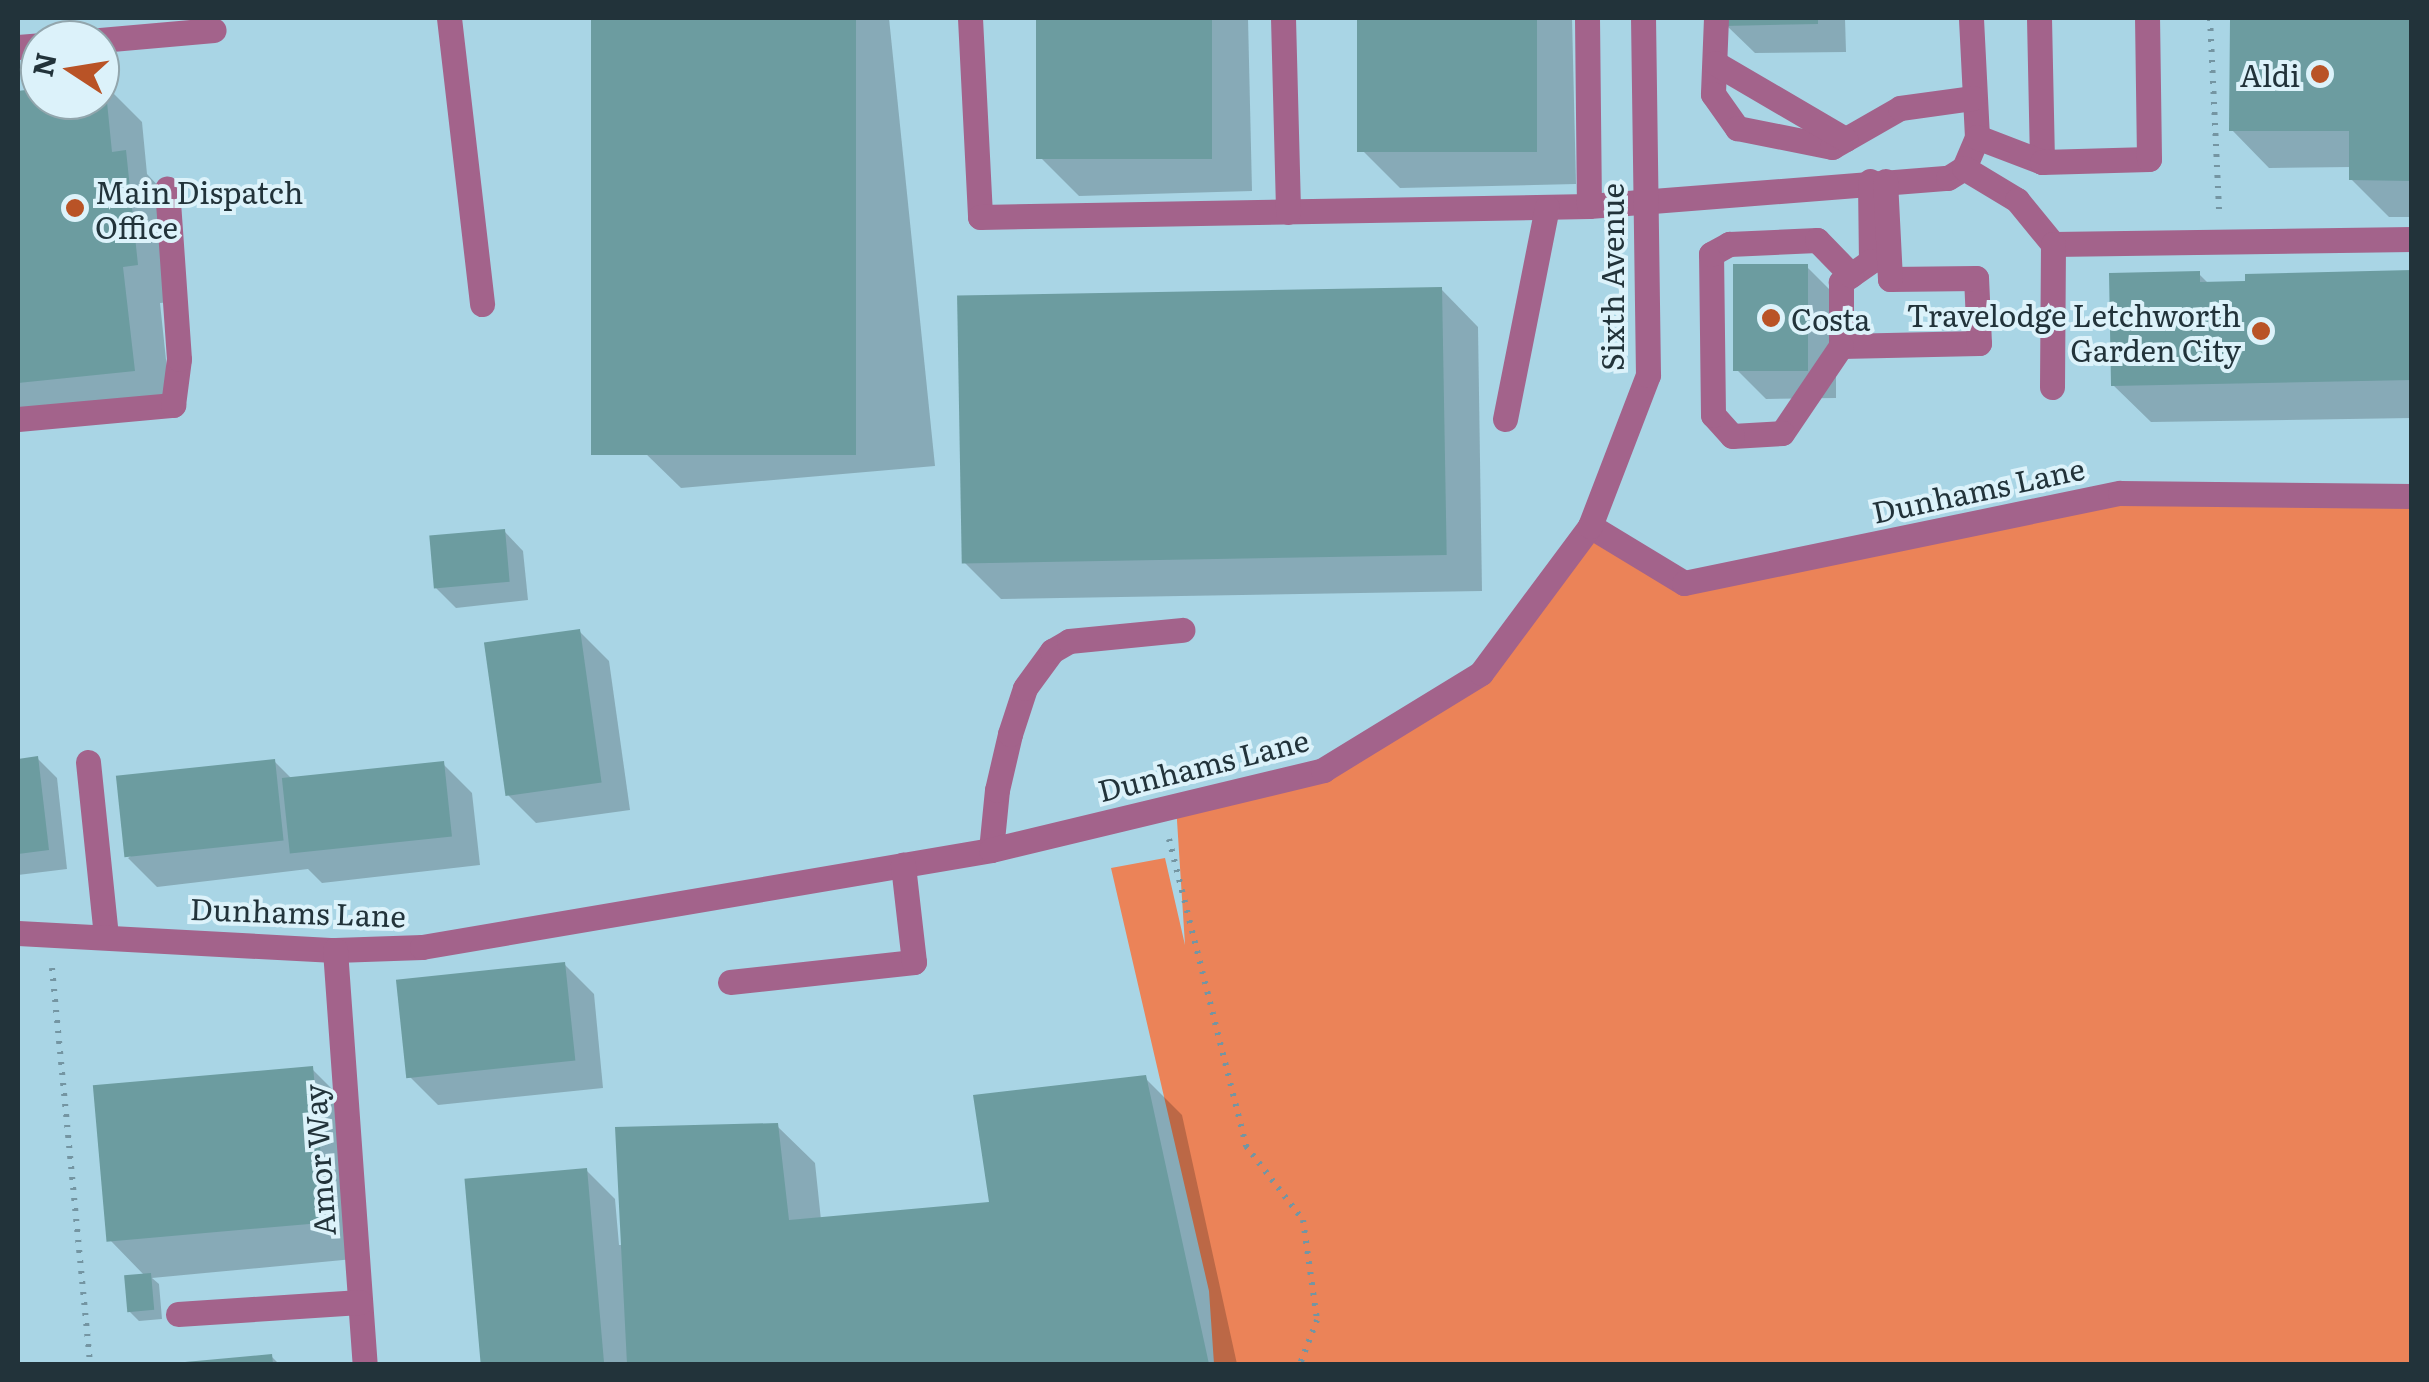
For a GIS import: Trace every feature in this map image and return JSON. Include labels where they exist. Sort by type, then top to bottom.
[{"type":"street","points":[[449,18],[482,304]]},
{"type":"street","points":[[970,18],[980,217],[1589,206],[1948,178],[1964,168],[1977,138],[1971,18]]},
{"type":"street","points":[[1283,18],[1288,212]]},
{"type":"street","points":[[1587,18],[1589,206]]},
{"type":"street","name":"Sixth Avenue","points":[[1590,526],[1648,374],[1643,18]]},
{"type":"street","points":[[1716,18],[1713,94],[1737,128],[1832,146],[1900,108],[1973,98]]},
{"type":"street","points":[[2039,18],[2042,162]]},
{"type":"street","points":[[1977,138],[2042,162],[2149,159],[2146,18]]},
{"type":"street","points":[[120,38],[214,30]]},
{"type":"street","points":[[1715,62],[1845,139]]},
{"type":"street","points":[[1964,168],[2017,200],[2053,244],[2052,387]]},
{"type":"street","points":[[1851,276],[1817,240],[1729,244],[1711,254],[1713,416],[1732,436],[1782,433],[1840,346],[1841,282],[1851,276],[1871,261],[1878,181]]},
{"type":"street","points":[[1840,346],[1979,344],[1976,278],[1890,279],[1878,181]]},
{"type":"street","points":[[18,419],[173,405],[180,359],[167,188]]},
{"type":"street","points":[[1506,419],[1547,207]]},
{"type":"street","points":[[2053,244],[2412,239]]},
{"type":"street","name":"Dunhams Lane","points":[[18,933],[106,934],[335,950],[422,948],[992,850],[1323,770],[1481,673],[1590,526],[1684,583],[2120,493],[2412,496]]},
{"type":"street","points":[[992,850],[997,790],[1010,734],[1025,688],[1052,651],[1069,641],[1182,630]]},
{"type":"street","points":[[88,762],[106,934]]},
{"type":"street","points":[[730,982],[914,962],[903,866]]},
{"type":"street","name":"Amor Way","points":[[335,950],[365,1364]]},
{"type":"street","points":[[178,1314],[360,1302]]},
{"type":"path","points":[[2210,18],[2220,243]]},
{"type":"path","points":[[1161,809],[1246,1146],[1303,1220],[1317,1320],[1300,1364]]},
{"type":"path","points":[[48,933],[90,1364]]},
{"type":"shaded area","points":[[2120,493],[2411,496],[2411,1364],[1214,1364],[1209,1291],[1111,868],[1165,858],[1185,945],[1176,805],[1323,770],[1481,673],[1590,526],[1684,583]]},
{"type":"building","points":[[591,18],[856,18],[856,455],[591,455]]},
{"type":"building","points":[[1036,18],[1212,18],[1212,159],[1036,159]]},
{"type":"building","points":[[1357,18],[1537,18],[1537,152],[1357,152]]},
{"type":"building","points":[[1723,18],[1818,18],[1818,24],[1723,26]]},
{"type":"building","name":"Aldi","points":[[2230,18],[2412,18],[2412,181],[2349,180],[2349,131],[2229,131]]},
{"type":"building","name":"Main Dispatch Office","points":[[18,91],[20,120],[109,120],[112,152],[126,150],[138,265],[123,267],[135,371],[18,383]]},
{"type":"building","name":"Costa","points":[[1733,264],[1808,264],[1808,371],[1733,371]]},
{"type":"building","name":"Travelodge Letchworth Garden City","points":[[2412,270],[2412,380],[2111,386],[2109,273],[2200,271],[2200,282],[2245,281],[2245,274]]},
{"type":"building","points":[[1442,287],[1447,555],[962,563],[957,295]]},
{"type":"building","points":[[505,529],[510,582],[434,588],[429,536]]},
{"type":"building","points":[[580,629],[602,782],[506,796],[484,642]]},
{"type":"building","points":[[38,756],[49,850],[18,854],[18,759]]},
{"type":"building","points":[[275,759],[284,841],[124,857],[116,776]]},
{"type":"building","points":[[444,761],[452,837],[290,854],[282,778]]},
{"type":"building","points":[[565,962],[575,1060],[406,1078],[396,980]]},
{"type":"building","points":[[313,1066],[327,1222],[107,1242],[93,1085]]},
{"type":"building","points":[[1146,1075],[1209,1364],[627,1364],[615,1127],[778,1123],[789,1220],[989,1202],[973,1095]]},
{"type":"building","points":[[587,1168],[604,1364],[481,1364],[464,1179]]},
{"type":"building","points":[[151,1273],[154,1310],[127,1312],[124,1275]]},
{"type":"building","points":[[272,1354],[273,1364],[185,1364],[185,1362]]},
{"type":"place","name":"Aldi","points":[[2320,74]]},
{"type":"place","name":"Main Dispatch Office","points":[[75,208]]},
{"type":"place","name":"Costa","points":[[1771,318]]},
{"type":"place","name":"Travelodge Letchworth Garden City","points":[[2261,331]]}]
